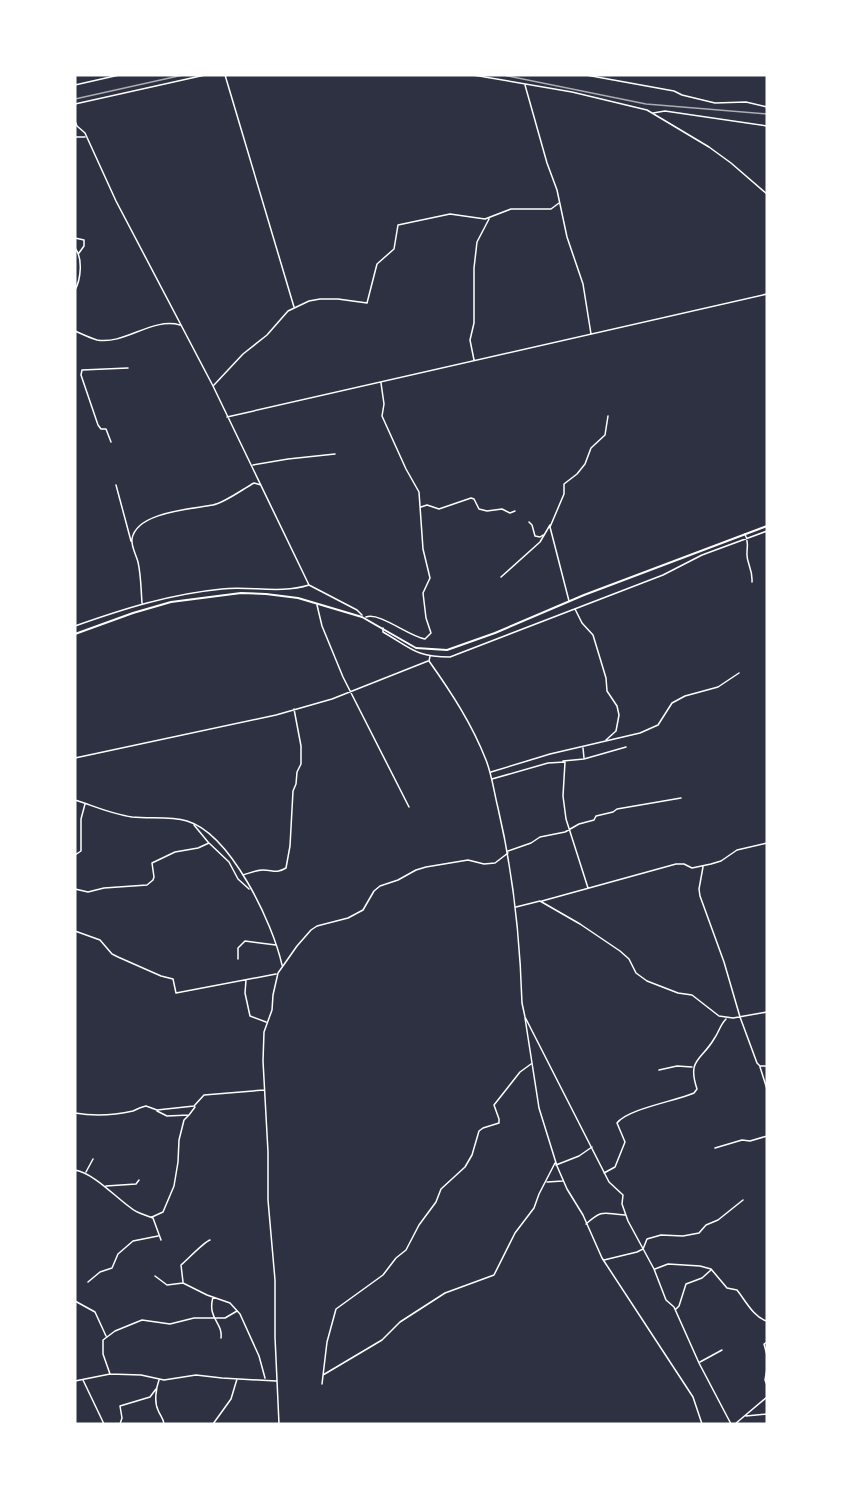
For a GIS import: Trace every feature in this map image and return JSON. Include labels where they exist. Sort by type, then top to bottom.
[{"type":"street","points":[[75,85],[119,75]]},
{"type":"street","points":[[75,104],[205,75]]},
{"type":"street","points":[[225,75],[294,308]]},
{"type":"street","points":[[473,75],[634,106],[652,113],[709,147],[767,194]]},
{"type":"street","points":[[586,75],[674,91],[715,103],[746,102],[767,107]]},
{"type":"street","points":[[525,84],[557,190],[567,237],[585,293],[591,335]]},
{"type":"street","points":[[652,113],[665,111],[767,126]]},
{"type":"street","points":[[75,121],[86,137],[116,201],[213,386],[309,585],[357,610],[363,618]]},
{"type":"street","points":[[75,137],[86,137]]},
{"type":"street","points":[[213,386],[243,354],[267,335],[283,315],[294,308],[320,299],[367,303],[375,268],[392,252],[398,225],[450,214],[486,219],[513,209],[551,208],[559,203]]},
{"type":"street","points":[[474,361],[470,340],[474,322],[474,268],[477,242],[489,218]]},
{"type":"street","points":[[75,238],[84,240],[84,246],[79,254],[78,283],[75,290]]},
{"type":"street","points":[[75,248],[79,254]]},
{"type":"street","points":[[227,417],[767,294]]},
{"type":"street","points":[[75,331],[98,340],[114,340],[165,323],[182,326]]},
{"type":"street","points":[[111,442],[106,429],[100,429],[98,425],[81,375],[82,370],[128,368]]},
{"type":"street","points":[[363,618],[376,617],[414,637],[425,639],[431,633],[426,618],[423,593],[430,578],[423,549],[419,492],[382,416],[384,404],[380,382]]},
{"type":"street","points":[[501,577],[527,555],[546,534],[564,494],[564,484],[577,474],[585,464],[591,448],[605,435],[608,416]]},
{"type":"street","points":[[252,465],[335,454]]},
{"type":"street","points":[[131,542],[134,533],[142,524],[158,514],[214,505],[254,483],[262,485]]},
{"type":"street","points":[[116,484],[138,563],[142,603]]},
{"type":"street","points":[[420,507],[439,509],[471,498],[474,499],[479,509],[487,511],[502,509],[510,513],[515,511]]},
{"type":"street","points":[[529,522],[535,536],[552,534]]},
{"type":"street","points":[[550,524],[569,602]]},
{"type":"street","points":[[75,634],[171,602],[241,593],[266,594],[298,598],[363,618],[417,648],[447,650],[767,526]]},
{"type":"street","points":[[384,628],[383,632],[418,654],[450,657],[663,575],[702,555],[767,531]]},
{"type":"street","points":[[746,534],[749,543],[747,556],[752,570],[752,582]]},
{"type":"street","points":[[75,626],[142,603],[182,594],[225,589],[292,589],[309,585]]},
{"type":"street","points":[[316,604],[322,626],[343,677],[409,807]]},
{"type":"street","points":[[574,609],[582,623],[593,635],[606,678],[607,691],[617,706],[619,715],[616,731],[604,741]]},
{"type":"street","points":[[430,656],[429,661],[467,719],[490,772],[516,907],[522,1003],[531,1064],[539,1107],[556,1163],[603,1260],[693,1397],[702,1424]]},
{"type":"street","points":[[75,758],[294,709],[351,692],[429,661]]},
{"type":"street","points":[[490,772],[540,756],[630,736],[658,725],[671,704],[685,696],[718,687],[739,673]]},
{"type":"street","points":[[243,876],[265,870],[279,873],[286,868],[290,846],[293,791],[300,764],[301,746],[294,709]]},
{"type":"street","points":[[583,746],[584,759]]},
{"type":"street","points":[[491,779],[562,761],[584,759],[626,747]]},
{"type":"street","points":[[562,761],[566,765],[562,796],[569,830],[588,889]]},
{"type":"street","points":[[279,1424],[276,1381],[275,1280],[268,1200],[264,1032],[272,1010],[273,994],[282,966],[311,930],[317,926],[348,918],[363,910],[374,891],[381,886],[426,867],[468,860],[484,864],[495,863],[507,852],[540,837],[569,830],[579,824],[594,820],[596,816],[617,809],[681,798]]},
{"type":"street","points":[[75,800],[117,814],[173,819],[193,824],[217,839],[243,876],[277,945],[282,966]]},
{"type":"street","points":[[75,855],[81,851],[81,819],[85,803]]},
{"type":"street","points":[[193,824],[208,843],[229,862],[238,879],[250,890]]},
{"type":"street","points":[[75,890],[88,892],[104,888],[147,885],[154,877],[152,862],[175,852],[198,848],[208,843]]},
{"type":"street","points":[[516,907],[676,864],[684,864],[692,868],[717,863],[737,850],[767,843]]},
{"type":"street","points":[[704,866],[699,889],[700,896],[724,962],[740,1017],[767,1089]]},
{"type":"street","points":[[540,901],[620,951],[629,959],[641,978],[678,993],[692,995],[714,1013],[727,1018],[767,1012]]},
{"type":"street","points":[[75,931],[100,940],[112,954],[118,957],[173,979],[176,993],[278,974]]},
{"type":"street","points":[[238,959],[238,948],[245,941],[277,945]]},
{"type":"street","points":[[246,980],[245,993],[250,1016],[267,1022]]},
{"type":"street","points":[[525,1017],[604,1173],[613,1187],[623,1195],[622,1204],[625,1215],[654,1269],[666,1300],[675,1310],[699,1363],[731,1424]]},
{"type":"street","points":[[604,1173],[615,1167],[625,1142],[617,1127],[620,1118],[694,1093],[697,1089],[693,1078],[693,1067],[700,1055],[715,1039],[720,1026],[727,1018]]},
{"type":"street","points":[[321,1384],[327,1342],[336,1309],[383,1275],[396,1258],[406,1250],[419,1225],[436,1202],[441,1189],[465,1167],[472,1155],[479,1131],[499,1123],[500,1119],[494,1105],[520,1072],[531,1064]]},
{"type":"street","points":[[659,1070],[677,1066],[693,1067]]},
{"type":"street","points":[[760,1066],[767,1066]]},
{"type":"street","points":[[151,1217],[163,1212],[172,1191],[184,1120],[204,1095],[264,1090]]},
{"type":"street","points":[[154,1110],[196,1105]]},
{"type":"street","points":[[76,1114],[93,1115],[131,1111],[146,1106],[166,1116],[189,1115]]},
{"type":"street","points":[[715,1148],[767,1136]]},
{"type":"street","points":[[322,1376],[382,1340],[400,1323],[445,1293],[494,1275],[515,1233],[534,1209],[556,1163],[579,1156],[592,1147]]},
{"type":"street","points":[[85,1173],[93,1159]]},
{"type":"street","points":[[75,1170],[85,1173],[105,1186],[130,1208],[151,1217],[160,1240]]},
{"type":"street","points":[[105,1186],[136,1185],[139,1180]]},
{"type":"street","points":[[544,1184],[553,1180],[563,1181]]},
{"type":"street","points":[[603,1260],[629,1255],[643,1249],[647,1239],[654,1236],[683,1236],[699,1233],[706,1225],[718,1220],[743,1200]]},
{"type":"street","points":[[586,1224],[596,1215],[604,1212],[625,1215]]},
{"type":"street","points":[[88,1282],[100,1272],[112,1268],[118,1254],[134,1241],[159,1236]]},
{"type":"street","points":[[183,1283],[181,1265],[210,1240]]},
{"type":"street","points":[[654,1269],[668,1264],[711,1269],[725,1286],[737,1290],[761,1320],[767,1321]]},
{"type":"street","points":[[652,1266],[657,1267]]},
{"type":"street","points":[[675,1310],[679,1306],[686,1284],[702,1278],[711,1269]]},
{"type":"street","points":[[155,1275],[167,1285],[183,1283],[230,1303],[237,1311],[259,1356],[265,1380]]},
{"type":"street","points":[[213,1297],[210,1306],[221,1332],[221,1338]]},
{"type":"street","points":[[75,1301],[95,1312],[106,1336]]},
{"type":"street","points":[[110,1374],[103,1354],[103,1340],[121,1327],[142,1320],[165,1325],[184,1319],[225,1318],[237,1311]]},
{"type":"street","points":[[767,1342],[764,1344],[767,1355]]},
{"type":"street","points":[[699,1363],[722,1350]]},
{"type":"street","points":[[767,1369],[765,1379],[767,1385]]},
{"type":"street","points":[[75,1380],[110,1374],[141,1375],[159,1379],[196,1375],[276,1381]]},
{"type":"street","points":[[213,1424],[231,1399],[237,1378]]},
{"type":"street","points":[[82,1379],[104,1424]]},
{"type":"street","points":[[159,1379],[156,1389],[157,1409],[164,1419],[164,1424]]},
{"type":"street","points":[[120,1424],[122,1418],[120,1406],[150,1397],[156,1389]]},
{"type":"street","points":[[735,1424],[767,1397]]},
{"type":"street","points":[[745,1416],[767,1414]]},
{"type":"railway","points":[[75,99],[183,75]]},
{"type":"railway","points":[[503,75],[646,104],[767,114]]}]
